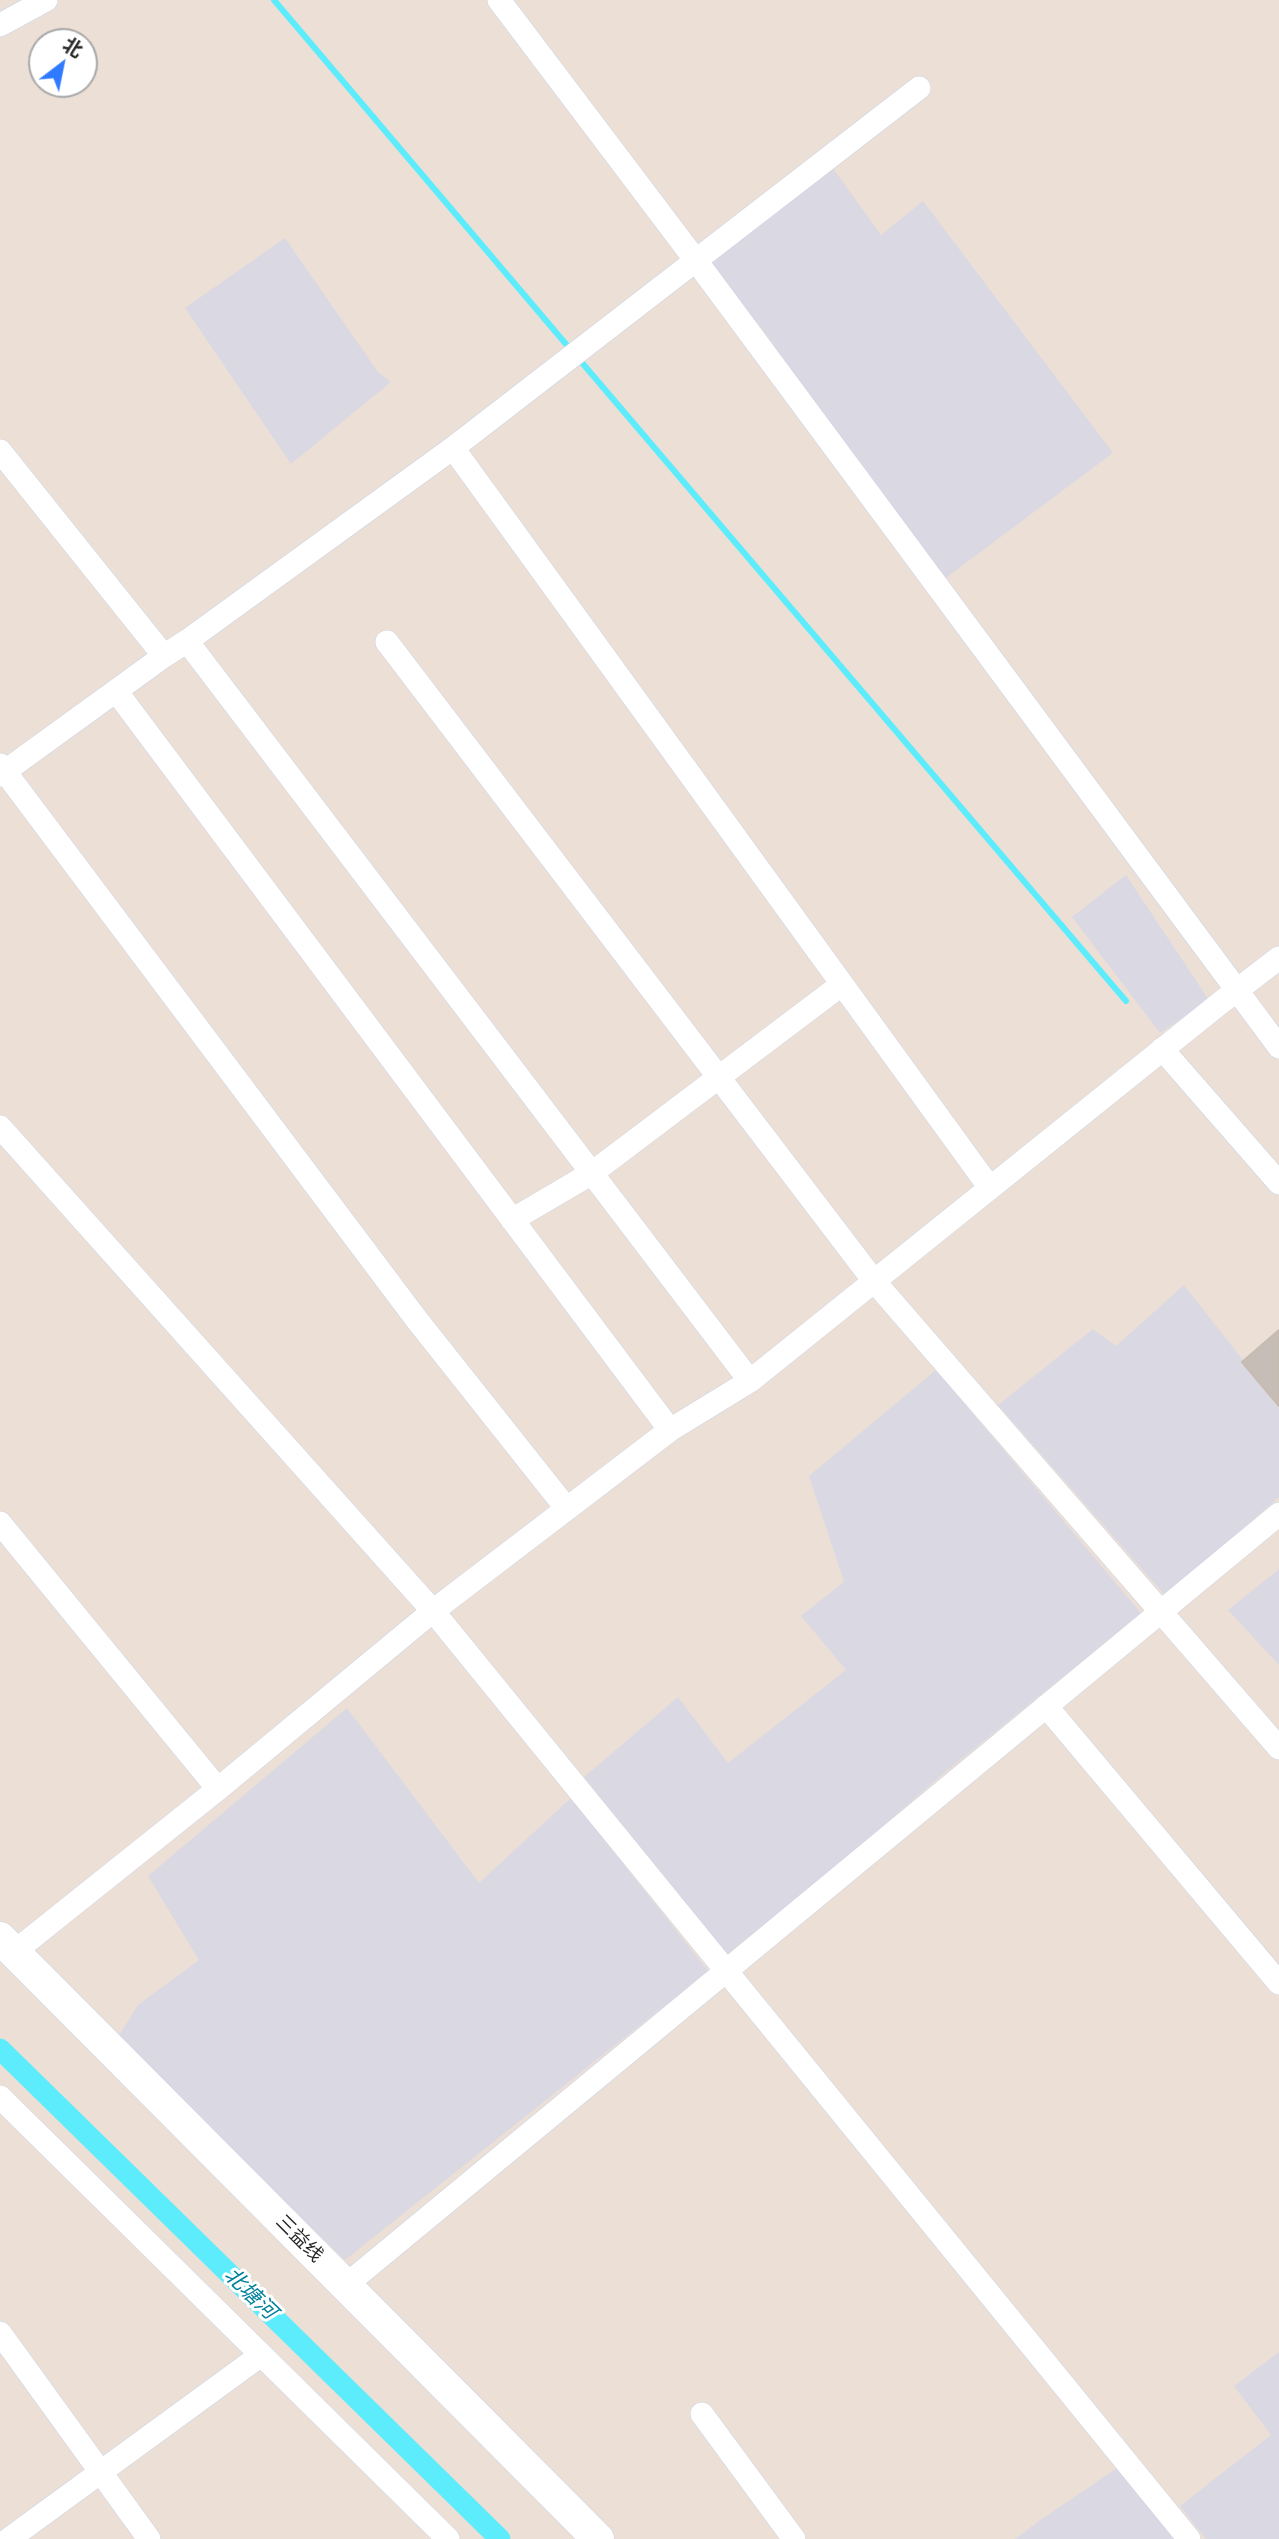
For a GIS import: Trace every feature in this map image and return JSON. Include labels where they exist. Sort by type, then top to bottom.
[{"type":"main road","name":"三益线","points":[[7,1945],[598,2539]]},
{"type":"street","points":[[0,25],[46,0]]},
{"type":"street","points":[[499,0],[1279,1047]]},
{"type":"street","points":[[567,1509],[416,1320],[2,771],[187,641],[453,447],[919,89]]},
{"type":"street","points":[[453,447],[990,1188]]},
{"type":"street","points":[[0,452],[164,656]]},
{"type":"street","points":[[187,641],[750,1381]]},
{"type":"street","points":[[387,642],[874,1281],[1279,1748]]},
{"type":"street","points":[[116,691],[670,1430]]},
{"type":"street","points":[[7,1945],[218,1790],[433,1611],[670,1430],[750,1381],[1279,958]]},
{"type":"street","points":[[512,1220],[592,1173],[841,985]]},
{"type":"street","points":[[1162,1049],[1279,1183]]},
{"type":"street","points":[[0,1127],[433,1611],[1189,2539]]},
{"type":"street","points":[[346,2285],[1279,1514]]},
{"type":"street","points":[[0,1523],[218,1790]]},
{"type":"street","points":[[1046,1706],[1279,1983]]},
{"type":"street","points":[[0,2097],[448,2539]]},
{"type":"street","points":[[0,2333],[149,2539]]},
{"type":"street","points":[[9,2539],[261,2355]]},
{"type":"street","points":[[702,2414],[794,2539]]},
{"type":"shaded area","points":[[832,167],[881,235],[923,201],[1113,453],[943,580],[763,330],[710,264]]},
{"type":"shaded area","points":[[285,238],[378,372],[391,382],[291,464],[185,308]]},
{"type":"shaded area","points":[[1126,875],[1209,1000],[1160,1033],[1072,917]]},
{"type":"shaded area","points":[[1184,1285],[1279,1406],[1279,1497],[1165,1595],[998,1405],[1093,1329],[1116,1346]]},
{"type":"shaded area","points":[[936,1370],[1141,1613],[938,1778],[818,1882],[727,1954],[584,1777],[678,1697],[728,1763],[846,1670],[801,1616],[844,1582],[809,1476]]},
{"type":"shaded area","points":[[1279,1569],[1279,1665],[1228,1610]]},
{"type":"shaded area","points":[[347,1708],[479,1883],[571,1798],[708,1971],[345,2260],[116,2040],[138,2005],[199,1960],[148,1876]]},
{"type":"shaded area","points":[[1279,2352],[1279,2539],[1206,2539],[1180,2506],[1271,2435],[1234,2386]]},
{"type":"shaded area","points":[[1117,2468],[1176,2539],[1015,2539],[1039,2521]]},
{"type":"building","points":[[1279,1330],[1279,1406],[1242,1362]]},
{"type":"waterway","points":[[274,0],[571,350]]},
{"type":"waterway","points":[[578,358],[1126,1001]]},
{"type":"waterway","name":"北塘河","points":[[0,2049],[500,2539]]}]
